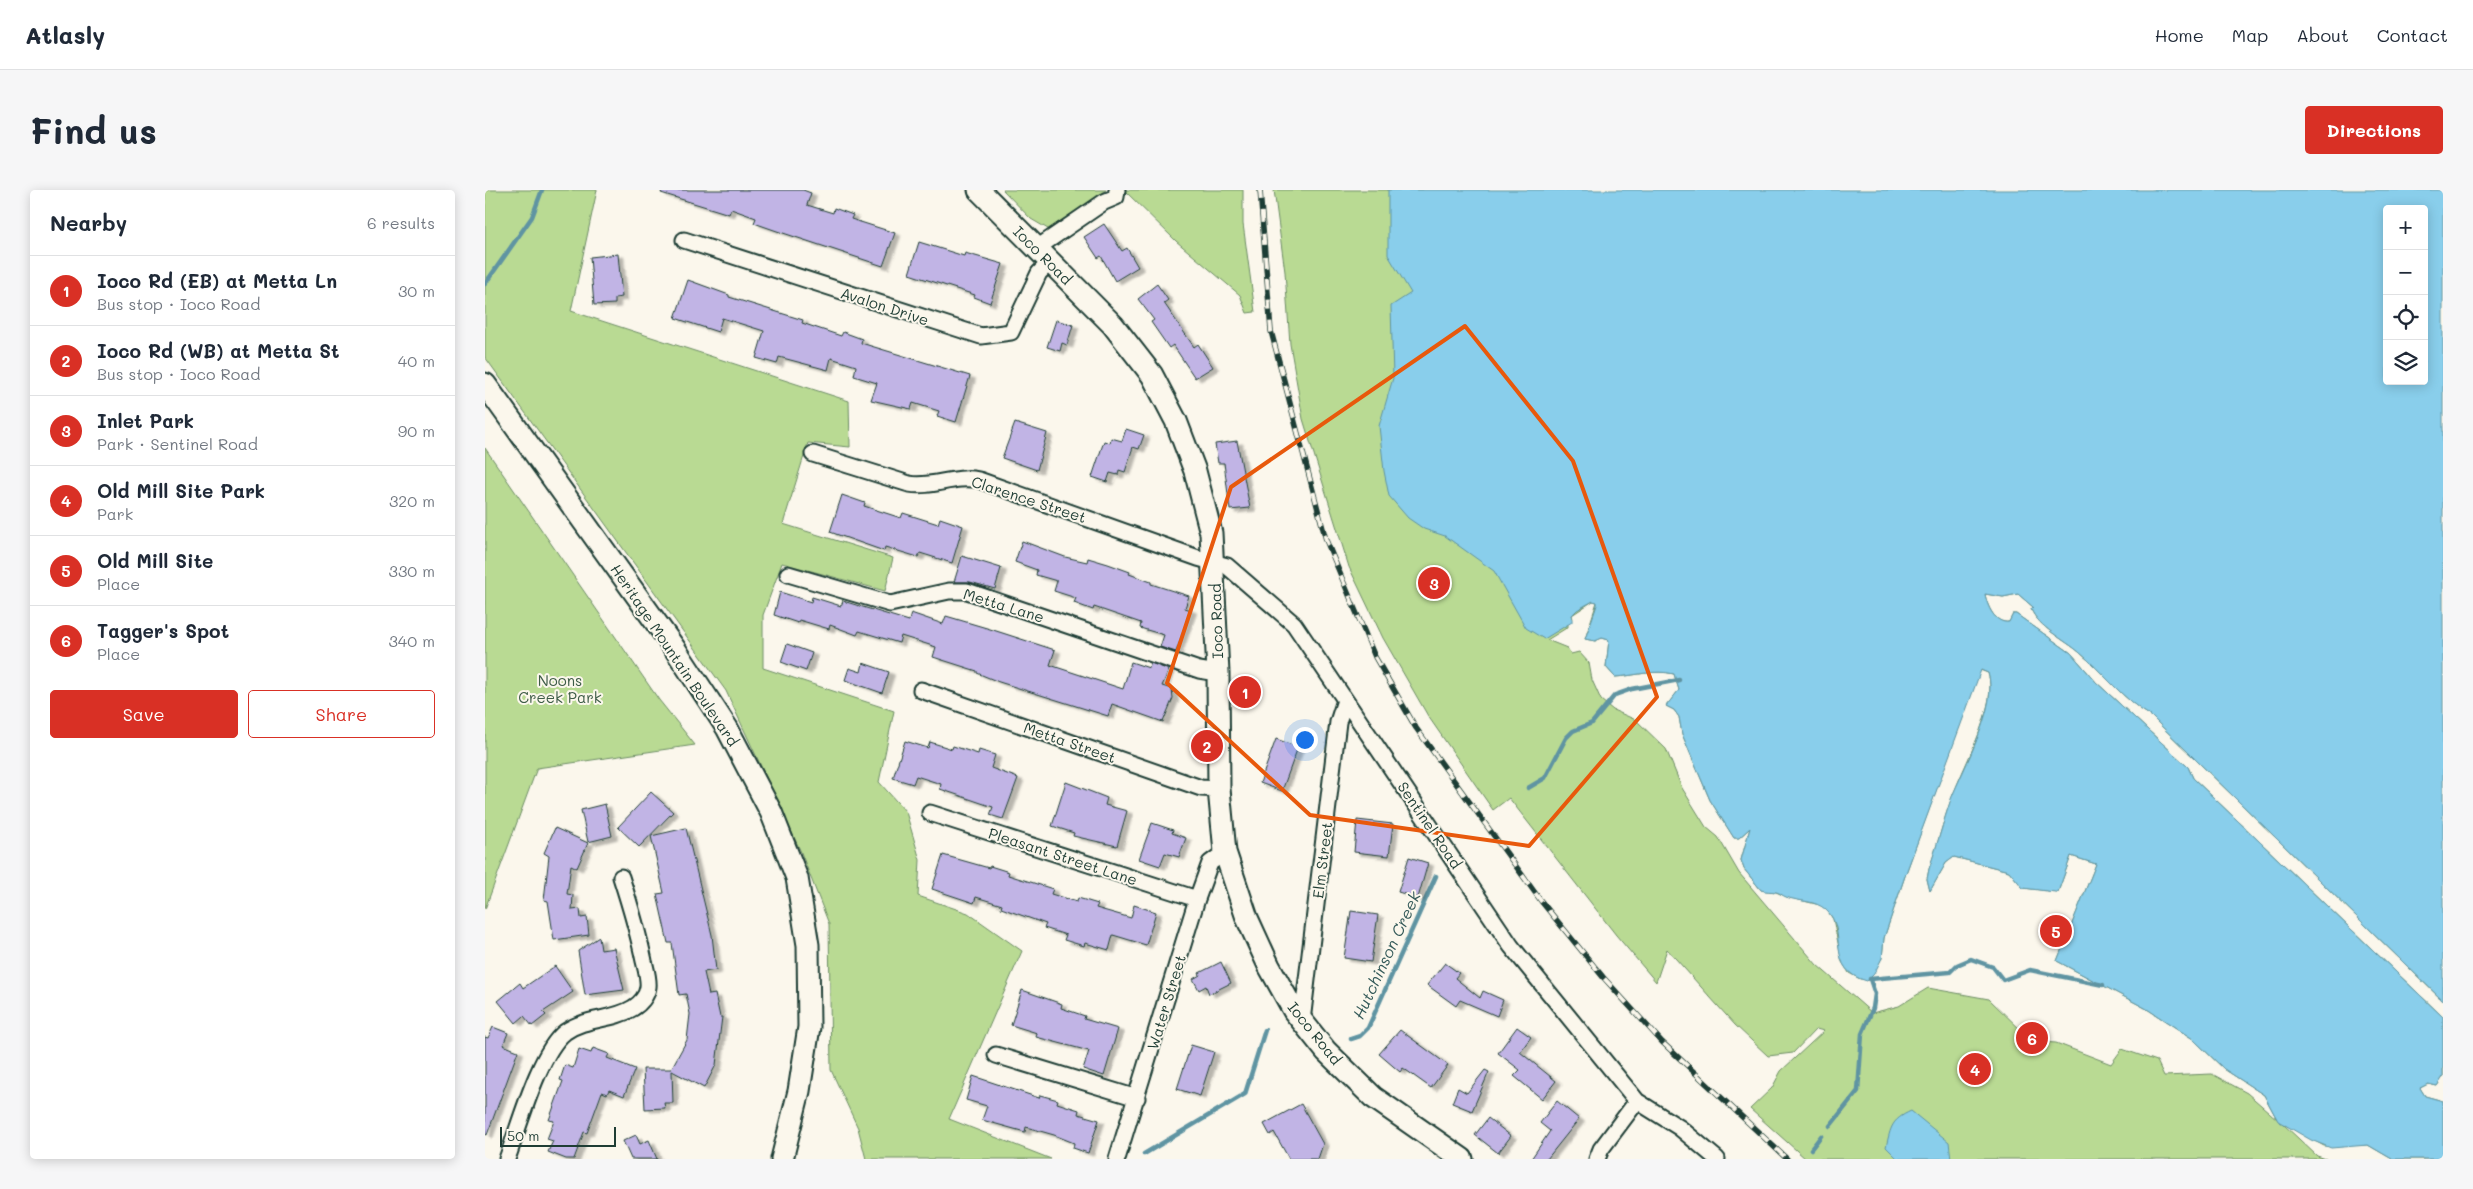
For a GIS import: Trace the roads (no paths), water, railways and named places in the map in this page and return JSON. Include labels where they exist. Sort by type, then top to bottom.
[{"type":"main road","name":"Ioco Road","points":[[979,190],[1113,325],[1152,375],[1176,421],[1195,471],[1211,533],[1214,562],[1218,673],[1219,789],[1225,852],[1247,918],[1269,966],[1302,1021],[1326,1051],[1373,1097],[1463,1159]]},
{"type":"main road","name":"Heritage Mountain Boulevard","points":[[485,384],[675,649],[727,728],[771,812],[797,878],[808,945],[809,1027],[799,1091],[782,1159]]},
{"type":"street","points":[[1044,255],[1104,202],[1116,197],[1117,190]]},
{"type":"street","name":"Avalon Drive","points":[[684,240],[981,336],[1011,332],[1039,273],[1044,255]]},
{"type":"street","name":"Clarence Street","points":[[813,454],[909,484],[923,486],[955,478],[979,480],[1214,562]]},
{"type":"street","name":"Sentinel Road","points":[[1214,562],[1227,566],[1294,624],[1511,946],[1637,1101],[1680,1128],[1717,1159]]},
{"type":"street","name":"Metta Lane","points":[[788,574],[891,604],[949,591],[967,591],[1199,670],[1218,673]]},
{"type":"street","name":"Metta Street","points":[[921,690],[1201,788],[1219,789]]},
{"type":"street","name":"Elm Street","points":[[1302,1021],[1338,722],[1345,700]]},
{"type":"street","name":"Pleasant Street Lane","points":[[930,812],[1197,899]]},
{"type":"street","name":"Water Street","points":[[1117,1159],[1197,899],[1210,863],[1225,852]]},
{"type":"street","points":[[507,1159],[539,1072],[554,1045],[565,1033],[589,1020],[639,1013],[648,987],[637,926],[621,877]]},
{"type":"street","points":[[996,1055],[1137,1098]]},
{"type":"street","points":[[1597,1159],[1601,1149],[1637,1101]]},
{"type":"water","points":[[1388,190],[2443,190],[2443,1001],[2151,716],[2122,694],[2079,652],[2039,622],[2031,609],[2033,607],[2018,594],[2003,597],[1985,594],[1990,609],[2000,620],[2009,622],[2013,614],[2016,614],[2071,653],[2096,682],[2188,767],[2193,778],[2443,1017],[2443,1077],[2437,1086],[2428,1084],[2420,1088],[2425,1096],[2443,1101],[2443,1159],[2392,1159],[2368,1145],[2331,1148],[2311,1140],[2278,1121],[2264,1095],[2224,1069],[2193,1039],[2147,1009],[2057,961],[2096,864],[2071,856],[2058,892],[2055,892],[2023,888],[2009,871],[1954,857],[1946,863],[1930,891],[1927,879],[1929,869],[1951,799],[1971,754],[1989,702],[1990,686],[1988,673],[1981,670],[1906,873],[1884,938],[1882,958],[1874,974],[1867,981],[1854,976],[1841,959],[1833,918],[1826,910],[1817,904],[1791,899],[1777,892],[1761,890],[1744,869],[1741,860],[1750,828],[1739,838],[1734,838],[1710,800],[1682,734],[1679,717],[1674,710],[1666,706],[1679,690],[1674,674],[1652,672],[1615,677],[1606,667],[1609,640],[1602,638],[1595,641],[1585,639],[1597,602],[1593,601],[1577,610],[1572,615],[1572,622],[1544,639],[1526,628],[1494,571],[1445,536],[1424,529],[1408,518],[1389,496],[1379,426],[1393,378],[1391,306],[1411,293],[1388,255]]},
{"type":"water","points":[[1911,1111],[1949,1142],[1951,1159],[1898,1159],[1886,1147],[1893,1125],[1904,1114]]},
{"type":"waterway","points":[[485,284],[532,217],[542,190]]},
{"type":"waterway","name":"Hutchinson Creek","points":[[1528,788],[1545,778],[1566,738],[1573,731],[1592,723],[1615,695],[1632,689],[1679,680]]},
{"type":"waterway","name":"Hutchinson Creek","points":[[1351,1039],[1360,1036],[1368,1028],[1436,876]]},
{"type":"waterway","points":[[1830,1126],[1858,1091],[1862,1034],[1873,1008],[1875,994],[1870,979],[1950,972],[1957,965],[1971,959],[1993,967],[2003,980],[2030,970],[2103,985]]},
{"type":"waterway","name":"Hutchinson Creek","points":[[1144,1154],[1245,1094],[1265,1030]]},
{"type":"waterway","points":[[1811,1149],[1821,1136]]},
{"type":"railway","points":[[1260,190],[1271,331],[1326,540],[1375,657],[1416,728],[1541,901],[1603,977],[1662,1042],[1787,1159]]},
{"type":"place","name":"Inlet Park","points":[[1434,583]]},
{"type":"place","name":"Ioco Rd (EB) at Metta Ln","points":[[1245,692]]},
{"type":"place","name":"Ioco Rd (WB) at Metta St","points":[[1207,746]]},
{"type":"place","name":"Old Mill Site","points":[[2056,931]]},
{"type":"place","name":"Tagger's Spot","points":[[2032,1038]]},
{"type":"place","name":"Old Mill Site Park","points":[[1975,1069]]},
{"type":"park label","name":"Noons Creek Park","points":[[560,688]]}]
